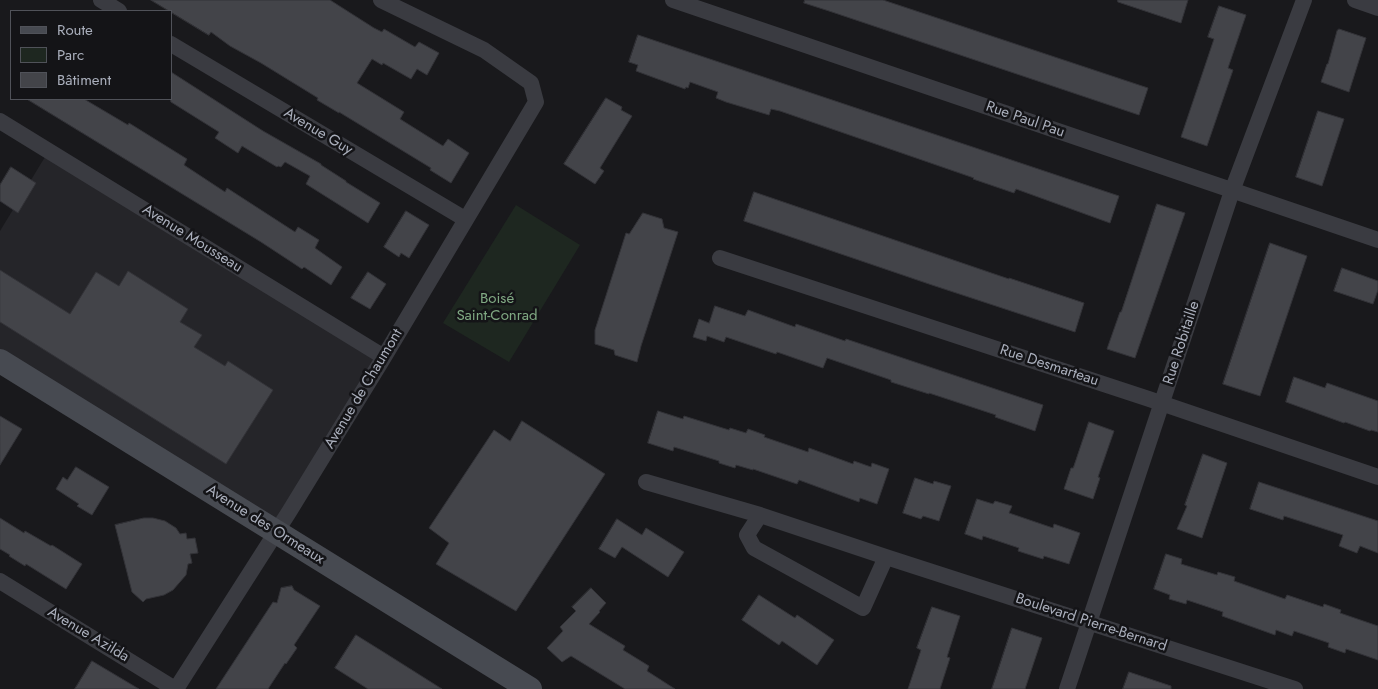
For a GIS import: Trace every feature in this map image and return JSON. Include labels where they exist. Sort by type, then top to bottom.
[{"type":"street","points":[[101,0],[117,10]]},
{"type":"street","name":"Avenue de Chaumont","points":[[175,689],[277,532],[536,102],[531,83],[484,50],[380,0]]},
{"type":"street","name":"Rue Paul Pau","points":[[673,0],[1378,240]]},
{"type":"street","name":"Rue Robitaille","points":[[1067,689],[1232,190],[1304,0]]},
{"type":"street","points":[[1355,0],[1378,8]]},
{"type":"street","name":"Avenue Guy","points":[[172,45],[465,219]]},
{"type":"street","name":"Avenue Mousseau","points":[[0,121],[384,357]]},
{"type":"street","name":"Rue Desmarteau","points":[[720,258],[1162,403],[1378,477]]},
{"type":"street","name":"Avenue des Ormeaux","points":[[0,361],[530,689]]},
{"type":"street","name":"Boulevard Pierre-Bernard","points":[[646,482],[760,515],[1291,688]]},
{"type":"street","points":[[760,515],[747,535],[754,548],[863,608],[886,557]]},
{"type":"street","name":"Avenue Azilda","points":[[0,582],[175,689]]},
{"type":"shaded area","points":[[48,152],[382,361],[278,525],[0,358],[0,231]]},
{"type":"green space","name":"Boisé Saint-Conrad","points":[[516,205],[580,245],[509,362],[443,323]]},
{"type":"building","points":[[151,0],[330,0],[382,32],[384,29],[415,47],[419,42],[439,53],[427,75],[417,69],[411,79],[372,59],[357,83],[404,112],[400,119],[443,146],[448,139],[469,153],[451,183],[430,170],[431,168],[317,100],[318,98],[230,46],[211,32],[209,35],[172,13],[172,10],[168,10]]},
{"type":"building","points":[[805,0],[883,0],[1148,88],[1139,115],[804,3]]},
{"type":"building","points":[[1118,0],[1188,0],[1181,23],[1118,2]]},
{"type":"building","points":[[1219,6],[1246,15],[1228,68],[1233,70],[1207,146],[1181,137],[1214,39],[1208,37]]},
{"type":"building","points":[[1339,29],[1366,38],[1349,92],[1321,82]]},
{"type":"building","points":[[638,35],[1119,196],[1110,223],[1016,189],[1014,193],[780,111],[771,109],[769,115],[726,102],[716,98],[718,92],[690,82],[688,88],[686,87],[685,89],[636,71],[638,65],[629,62]]},
{"type":"building","points":[[172,73],[263,131],[321,164],[380,203],[368,223],[306,184],[310,176],[285,162],[281,167],[277,167],[242,146],[238,153],[215,138],[219,132],[171,102]]},
{"type":"building","points":[[606,98],[622,107],[621,110],[632,116],[600,168],[604,171],[595,184],[564,164]]},
{"type":"building","points":[[29,100],[86,100],[128,125],[129,123],[187,159],[184,165],[225,192],[227,188],[295,232],[298,227],[319,240],[315,248],[342,267],[331,285],[304,267],[302,269]]},
{"type":"building","points":[[1318,111],[1344,119],[1322,186],[1296,177]]},
{"type":"building","points":[[11,167],[36,183],[18,213],[0,201],[0,185]]},
{"type":"building","points":[[754,192],[1084,303],[1075,332],[744,221]]},
{"type":"building","points":[[1157,204],[1185,213],[1135,358],[1107,349]]},
{"type":"building","points":[[406,211],[429,225],[409,258],[401,253],[399,257],[384,247]]},
{"type":"building","points":[[643,213],[662,219],[664,228],[678,232],[637,362],[615,355],[614,350],[595,344],[595,330],[626,233],[629,234]]},
{"type":"building","points":[[1270,243],[1307,256],[1260,396],[1223,384]]},
{"type":"building","points":[[1342,268],[1378,281],[1378,290],[1373,304],[1334,291]]},
{"type":"building","points":[[0,270],[70,314],[96,272],[119,286],[128,271],[188,309],[180,322],[202,335],[194,347],[225,366],[228,361],[273,390],[226,464],[0,322]]},
{"type":"building","points":[[368,272],[386,284],[370,309],[351,298]]},
{"type":"building","points":[[715,306],[745,316],[748,310],[795,327],[796,324],[845,341],[846,339],[1043,405],[1035,431],[995,417],[996,415],[891,382],[891,380],[827,358],[823,368],[726,337],[724,342],[707,336],[706,341],[693,337],[699,319],[709,323]]},
{"type":"building","points":[[1294,377],[1325,388],[1327,383],[1378,401],[1378,432],[1344,423],[1286,402]]},
{"type":"building","points":[[658,411],[683,419],[684,416],[729,430],[730,428],[746,433],[748,429],[765,435],[764,437],[808,452],[809,448],[853,464],[854,461],[871,467],[872,463],[889,469],[877,504],[860,498],[859,502],[799,480],[797,484],[753,469],[736,465],[735,468],[674,447],[673,451],[648,443]]},
{"type":"building","points":[[0,416],[22,429],[0,465]]},
{"type":"building","points":[[522,421],[605,474],[516,611],[436,564],[449,543],[429,528],[494,430],[510,441]]},
{"type":"building","points":[[1089,422],[1114,431],[1098,477],[1100,478],[1093,499],[1064,489]]},
{"type":"building","points":[[1203,454],[1227,463],[1202,538],[1177,529],[1187,506],[1185,505]]},
{"type":"building","points":[[76,467],[109,487],[92,515],[56,489],[63,477],[67,480]]},
{"type":"building","points":[[915,478],[933,484],[934,481],[951,486],[939,521],[923,516],[921,519],[903,513]]},
{"type":"building","points":[[1259,482],[1378,521],[1378,553],[1360,546],[1357,553],[1339,546],[1343,535],[1284,516],[1283,520],[1250,509]]},
{"type":"building","points":[[977,499],[993,504],[995,501],[1012,506],[1009,513],[1053,528],[1054,524],[1080,533],[1069,564],[1044,556],[1043,559],[1018,551],[1019,548],[983,536],[982,540],[965,534]]},
{"type":"building","points":[[0,518],[24,533],[25,531],[52,545],[82,564],[66,589],[26,564],[25,566],[0,549]]},
{"type":"building","points":[[144,518],[165,521],[176,528],[180,534],[186,533],[187,539],[195,538],[198,553],[190,554],[192,563],[188,564],[186,575],[173,590],[164,595],[146,599],[143,602],[132,592],[115,525]]},
{"type":"building","points":[[617,519],[642,535],[646,528],[684,552],[668,577],[622,547],[615,558],[599,549]]},
{"type":"building","points":[[1166,554],[1182,559],[1181,564],[1217,575],[1218,572],[1235,577],[1234,581],[1285,599],[1287,595],[1323,607],[1324,604],[1341,610],[1340,613],[1378,626],[1378,660],[1346,649],[1345,653],[1328,647],[1329,643],[1294,631],[1292,636],[1276,630],[1275,635],[1222,616],[1223,612],[1187,600],[1186,604],[1169,599],[1170,595],[1154,589]]},
{"type":"building","points":[[292,586],[294,590],[320,606],[294,645],[297,648],[268,689],[216,689],[273,602],[277,603],[281,588]]},
{"type":"building","points":[[591,588],[606,603],[589,624],[625,646],[623,650],[649,666],[647,671],[675,689],[625,689],[571,656],[562,662],[547,648],[563,631],[560,627],[576,611],[572,607]]},
{"type":"building","points":[[759,595],[795,618],[797,615],[834,640],[817,665],[782,641],[779,645],[742,620]]},
{"type":"building","points":[[932,607],[960,616],[947,657],[950,658],[940,689],[908,689],[921,650],[917,648]]},
{"type":"building","points":[[1012,628],[1042,638],[1025,689],[992,689]]},
{"type":"building","points":[[356,635],[442,689],[368,689],[335,668]]},
{"type":"building","points":[[92,661],[139,689],[75,689]]},
{"type":"building","points":[[1129,672],[1171,686],[1171,689],[1123,689]]}]
